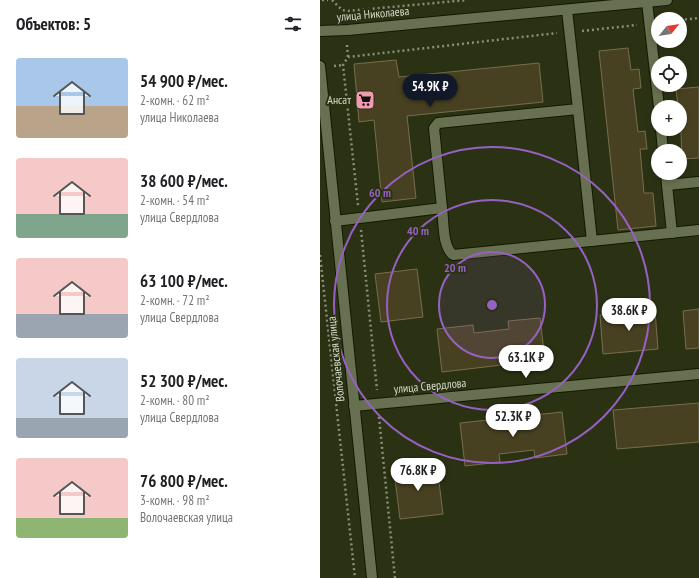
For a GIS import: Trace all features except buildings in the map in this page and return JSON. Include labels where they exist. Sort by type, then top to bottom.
[{"type":"street","name":"улица Николаева","points":[[320,31],[348,30],[667,0]]},
{"type":"street","points":[[647,2],[658,100]]},
{"type":"street","points":[[568,10],[592,241]]},
{"type":"street","name":"Волочаевская улица","points":[[320,66],[372,578]]},
{"type":"street","points":[[578,109],[438,123],[434,128],[446,245],[449,252],[453,255],[699,230]]},
{"type":"street","points":[[667,180],[672,233]]},
{"type":"street","points":[[667,185],[699,182]]},
{"type":"street","points":[[335,221],[442,208]]},
{"type":"street","name":"улица Свердлова","points":[[354,406],[699,374]]},
{"type":"path","points":[[322,0],[328,0]]},
{"type":"path","points":[[332,0],[336,6],[342,10],[467,0]]},
{"type":"path","points":[[342,10],[343,14]]},
{"type":"path","points":[[687,19],[699,18]]},
{"type":"path","points":[[347,45],[348,57]]},
{"type":"path","points":[[332,66],[343,64]]},
{"type":"path","points":[[320,255],[355,578]]},
{"type":"place","name":"Ансат","points":[[365,100]]}]
